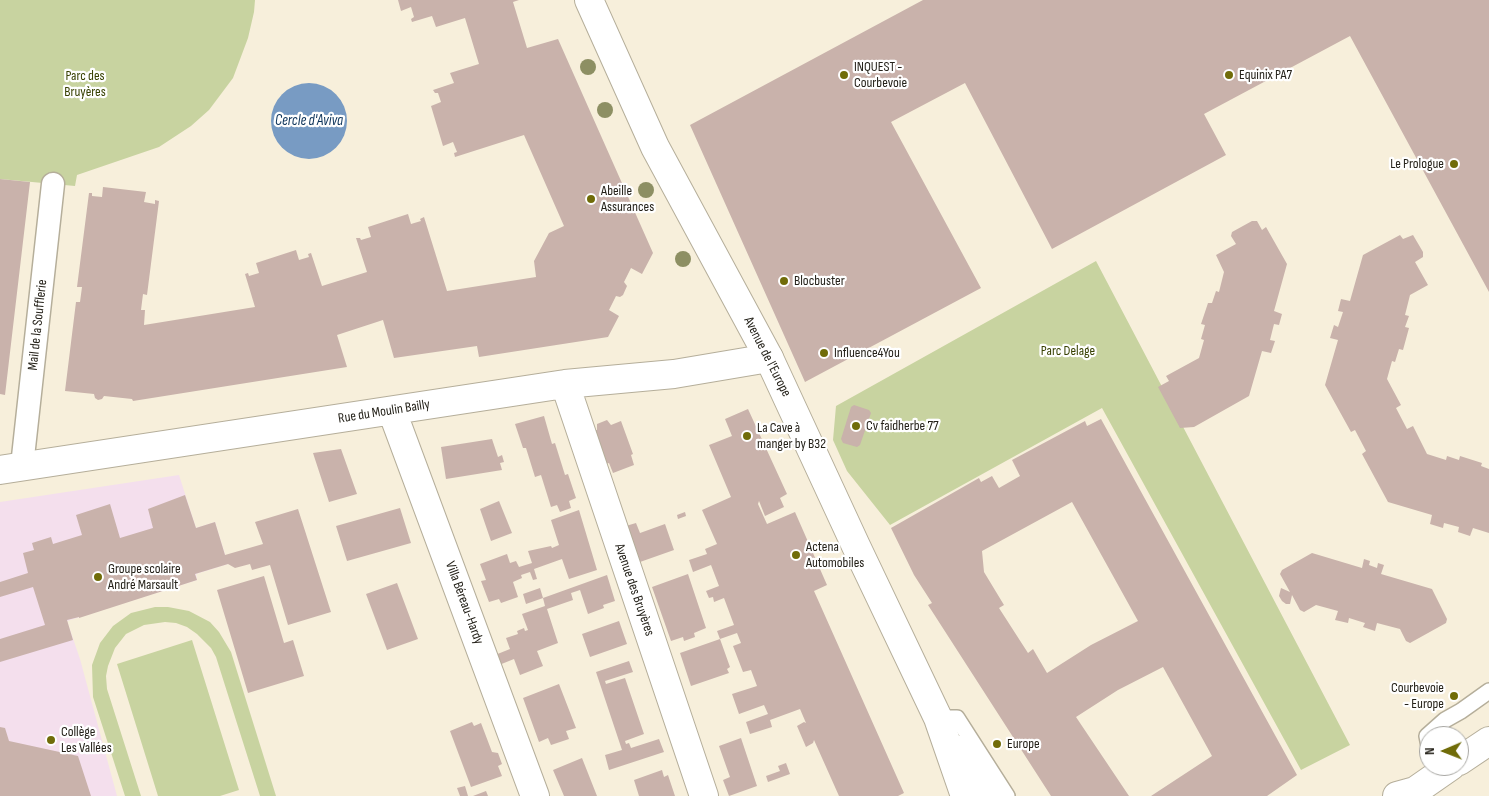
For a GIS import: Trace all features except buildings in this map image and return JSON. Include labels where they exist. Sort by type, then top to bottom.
[{"type":"street","name":"Avenue de l'Europe","points":[[594,2],[655,148],[769,358],[938,718]]},
{"type":"street","name":"Mail de la Soufflerie","points":[[11,468],[53,184]]},
{"type":"street","name":"Rue du Moulin Bailly","points":[[11,468],[565,384],[674,374],[769,358]]},
{"type":"street","name":"Avenue des Bruyères","points":[[565,384],[704,796]]},
{"type":"street","name":"Villa Béreau-Hardy","points":[[392,411],[536,796]]},
{"type":"street","points":[[938,718],[965,796]]},
{"type":"street","points":[[938,718],[990,796]]},
{"type":"street","points":[[1469,754],[1489,740]]},
{"type":"lane","points":[[1438,726],[1489,691]]},
{"type":"lane","points":[[938,718],[957,718],[1007,796]]},
{"type":"shaded area","name":"Groupe scolaire André Marsault","points":[[179,475],[196,528],[215,522],[228,564],[196,574],[197,580],[67,621],[80,659],[117,796],[0,796],[0,502]]},
{"type":"green space","name":"Parc des Bruyères","points":[[0,0],[255,0],[248,38],[233,78],[209,110],[191,126],[159,147],[77,175],[75,186],[0,179]]},
{"type":"green space","name":"Parc Delage","points":[[1096,261],[1350,745],[1301,770],[1102,408],[890,525],[847,471],[833,440],[836,406]]},
{"type":"green space","points":[[155,607],[168,607],[189,611],[210,622],[219,632],[231,652],[276,796],[260,796],[216,657],[211,648],[187,627],[165,622],[144,625],[126,634],[115,648],[108,666],[106,676],[107,689],[141,796],[125,796],[93,697],[92,665],[100,643],[113,626],[131,613]]},
{"type":"green space","points":[[192,640],[239,790],[220,796],[158,796],[117,664]]},
{"type":"water","name":"Cercle d'Aviva","points":[[309,83],[324,86],[336,94],[344,106],[347,121],[344,136],[336,148],[324,156],[309,159],[294,156],[282,148],[274,136],[271,121],[274,106],[282,94],[294,86]]},
{"type":"place","name":"INQUEST - Courbevoie","points":[[844,75]]},
{"type":"place","name":"Equinix PA7","points":[[1229,75]]},
{"type":"place","name":"Le Prologue","points":[[1454,164]]},
{"type":"place","name":"Abeille Assurances","points":[[591,199]]},
{"type":"place","name":"Blocbuster","points":[[784,281]]},
{"type":"place","name":"Influence4You","points":[[824,353]]},
{"type":"place","name":"Cv faidherbe 77","points":[[856,426]]},
{"type":"place","name":"La Cave à manger by B32","points":[[747,436]]},
{"type":"place","name":"Actena Automobiles","points":[[796,555]]},
{"type":"place","name":"Groupe scolaire André Marsault","points":[[98,577]]},
{"type":"place","name":"Courbevoie - Europe","points":[[1454,696]]},
{"type":"place","name":"Collège Les Vallées","points":[[51,740]]},
{"type":"place","name":"Europe","points":[[997,744]]}]
